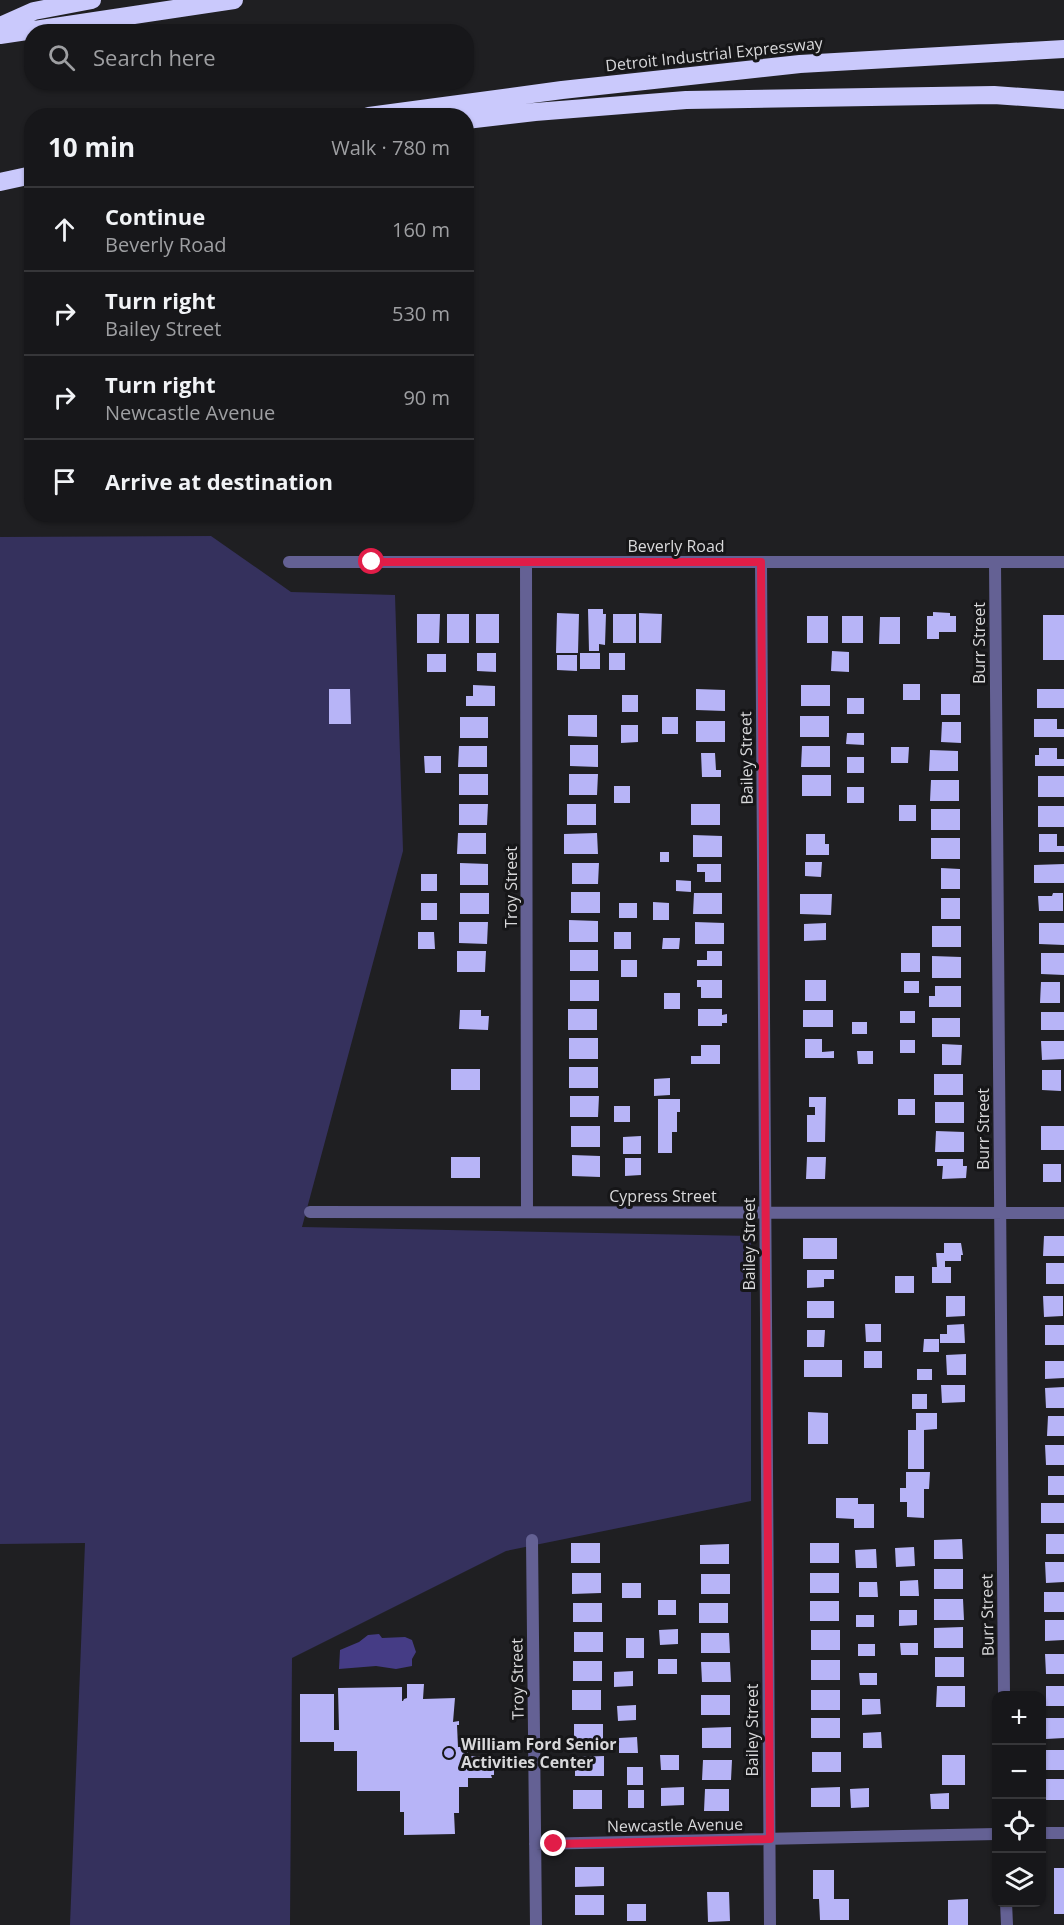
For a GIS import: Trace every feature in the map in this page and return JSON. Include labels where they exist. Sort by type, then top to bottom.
[{"type":"highway","points":[[0,26],[34,11],[92,0]]},
{"type":"highway","points":[[74,24],[234,0]]},
{"type":"highway","points":[[0,35],[24,31]]},
{"type":"highway","name":"Detroit Industrial Expressway","points":[[428,108],[562,90],[800,64],[1064,49]]},
{"type":"highway","points":[[474,119],[686,100],[994,94],[1064,100]]},
{"type":"highway","points":[[0,182],[24,177]]},
{"type":"street","name":"Beverly Road","points":[[289,562],[1064,562]]},
{"type":"street","name":"Troy Street","points":[[526,562],[527,1212]]},
{"type":"street","name":"Bailey Street","points":[[761,562],[771,1925]]},
{"type":"street","name":"Burr Street","points":[[995,562],[1004,1691]]},
{"type":"street","name":"Cypress Street","points":[[310,1212],[1064,1213]]},
{"type":"street","name":"Troy Street","points":[[532,1540],[536,1925]]},
{"type":"street","points":[[1046,1833],[1064,1833]]},
{"type":"street","name":"Newcastle Avenue","points":[[535,1844],[992,1834]]},
{"type":"street","points":[[1006,1907],[1007,1925]]},
{"type":"shaded area","points":[[211,536],[291,592],[395,595],[403,851],[302,1227],[751,1236],[751,1501],[506,1551],[292,1658],[290,1925],[70,1925],[85,1543],[0,1544],[0,537]]},
{"type":"shaded area","points":[[379,1634],[382,1638],[405,1637],[412,1640],[416,1652],[412,1659],[412,1666],[396,1669],[376,1666],[339,1669],[340,1650],[359,1642],[368,1635]]},
{"type":"building","points":[[588,609],[603,609],[603,614],[606,614],[605,645],[599,644],[599,651],[589,651]]},
{"type":"building","points":[[933,612],[950,613],[950,616],[956,616],[956,632],[939,632],[939,639],[927,639],[927,616],[933,616]]},
{"type":"building","points":[[557,613],[579,614],[578,653],[556,653]]},
{"type":"building","points":[[639,613],[662,614],[661,643],[639,643]]},
{"type":"building","points":[[417,614],[440,614],[439,643],[417,643]]},
{"type":"building","points":[[447,614],[469,614],[469,643],[447,643]]},
{"type":"building","points":[[476,614],[499,614],[499,643],[476,643]]},
{"type":"building","points":[[613,614],[636,614],[636,643],[613,643]]},
{"type":"building","points":[[1043,615],[1064,615],[1064,660],[1043,660]]},
{"type":"building","points":[[807,616],[828,616],[828,643],[807,643]]},
{"type":"building","points":[[842,616],[863,616],[863,643],[842,643]]},
{"type":"building","points":[[880,617],[900,617],[900,644],[879,644]]},
{"type":"building","points":[[832,651],[849,652],[849,672],[831,671]]},
{"type":"building","points":[[477,653],[496,653],[496,672],[477,671]]},
{"type":"building","points":[[580,653],[600,653],[600,669],[580,669]]},
{"type":"building","points":[[609,653],[625,653],[625,670],[609,670]]},
{"type":"building","points":[[427,654],[446,654],[446,672],[427,672]]},
{"type":"building","points":[[557,655],[577,655],[577,671],[557,670]]},
{"type":"building","points":[[903,684],[920,684],[920,700],[903,700]]},
{"type":"building","points":[[473,685],[495,686],[495,706],[466,706],[466,696],[473,696]]},
{"type":"building","points":[[801,685],[830,685],[830,706],[801,706]]},
{"type":"building","points":[[329,689],[350,689],[351,724],[329,724]]},
{"type":"building","points":[[696,689],[725,690],[725,711],[696,710]]},
{"type":"building","points":[[1037,689],[1064,689],[1064,708],[1037,708]]},
{"type":"building","points":[[941,694],[960,694],[960,715],[941,715]]},
{"type":"building","points":[[622,695],[638,695],[638,712],[622,712]]},
{"type":"building","points":[[847,698],[864,698],[864,714],[847,714]]},
{"type":"building","points":[[568,715],[597,715],[597,737],[568,736]]},
{"type":"building","points":[[800,716],[829,716],[829,737],[800,737]]},
{"type":"building","points":[[460,717],[488,717],[488,738],[460,738]]},
{"type":"building","points":[[662,717],[678,717],[678,734],[662,734]]},
{"type":"building","points":[[1034,719],[1057,719],[1057,729],[1064,729],[1064,737],[1034,737]]},
{"type":"building","points":[[696,721],[725,721],[725,742],[696,742]]},
{"type":"building","points":[[942,722],[961,722],[961,743],[941,742]]},
{"type":"building","points":[[621,725],[638,725],[638,742],[621,743]]},
{"type":"building","points":[[847,733],[864,733],[864,745],[846,744]]},
{"type":"building","points":[[570,745],[598,745],[598,767],[570,766]]},
{"type":"building","points":[[459,746],[487,746],[487,767],[458,767]]},
{"type":"building","points":[[802,746],[830,746],[830,767],[801,767]]},
{"type":"building","points":[[891,747],[909,747],[908,763],[891,763]]},
{"type":"building","points":[[1039,748],[1057,748],[1057,759],[1064,759],[1064,766],[1035,766],[1035,755],[1039,755]]},
{"type":"building","points":[[930,750],[958,751],[958,771],[929,771]]},
{"type":"building","points":[[701,753],[715,753],[716,770],[721,770],[721,777],[702,777]]},
{"type":"building","points":[[424,756],[441,756],[441,773],[425,773]]},
{"type":"building","points":[[847,757],[864,757],[864,773],[847,773]]},
{"type":"building","points":[[459,774],[488,774],[488,795],[459,795]]},
{"type":"building","points":[[569,774],[598,774],[597,795],[569,795]]},
{"type":"building","points":[[802,775],[831,775],[831,796],[802,796]]},
{"type":"building","points":[[1038,776],[1064,776],[1064,797],[1038,797]]},
{"type":"building","points":[[931,780],[959,780],[959,801],[930,801]]},
{"type":"building","points":[[614,786],[630,786],[630,803],[614,803]]},
{"type":"building","points":[[847,787],[864,787],[864,803],[847,803]]},
{"type":"building","points":[[459,804],[488,804],[487,825],[459,825]]},
{"type":"building","points":[[567,804],[596,804],[596,825],[567,825]]},
{"type":"building","points":[[691,804],[720,804],[720,825],[691,825]]},
{"type":"building","points":[[899,805],[916,805],[916,821],[899,821]]},
{"type":"building","points":[[1038,806],[1064,806],[1064,827],[1038,827]]},
{"type":"building","points":[[931,809],[960,809],[960,830],[931,830]]},
{"type":"building","points":[[458,833],[486,833],[486,854],[457,854]]},
{"type":"building","points":[[597,833],[598,854],[564,854],[564,834]]},
{"type":"building","points":[[806,834],[825,834],[825,844],[829,844],[829,855],[806,855]]},
{"type":"building","points":[[1039,834],[1057,834],[1057,846],[1064,846],[1064,852],[1039,852]]},
{"type":"building","points":[[693,835],[722,836],[722,857],[693,857]]},
{"type":"building","points":[[931,838],[960,838],[960,859],[931,859]]},
{"type":"building","points":[[660,852],[669,852],[669,862],[660,862]]},
{"type":"building","points":[[805,862],[822,862],[821,877],[805,876]]},
{"type":"building","points":[[460,863],[488,864],[488,885],[460,885]]},
{"type":"building","points":[[572,863],[599,863],[598,884],[572,884]]},
{"type":"building","points":[[697,864],[721,864],[721,882],[705,882],[705,872],[697,872]]},
{"type":"building","points":[[1064,864],[1064,883],[1034,883],[1034,865]]},
{"type":"building","points":[[941,868],[960,869],[960,889],[941,889]]},
{"type":"building","points":[[421,874],[437,874],[437,891],[421,891]]},
{"type":"building","points":[[676,880],[691,881],[691,892],[676,891]]},
{"type":"building","points":[[571,892],[600,892],[600,913],[571,913]]},
{"type":"building","points":[[460,893],[489,893],[489,914],[460,914]]},
{"type":"building","points":[[694,893],[722,893],[722,914],[693,914]]},
{"type":"building","points":[[1053,893],[1063,893],[1063,911],[1039,911],[1038,896],[1052,896]]},
{"type":"building","points":[[800,894],[832,894],[831,915],[800,914]]},
{"type":"building","points":[[941,898],[960,898],[960,919],[941,919]]},
{"type":"building","points":[[653,902],[669,903],[669,920],[653,920]]},
{"type":"building","points":[[421,903],[437,903],[437,920],[421,920]]},
{"type":"building","points":[[619,903],[637,903],[637,918],[619,918]]},
{"type":"building","points":[[569,920],[598,921],[598,942],[569,942]]},
{"type":"building","points":[[459,922],[488,922],[487,944],[459,943]]},
{"type":"building","points":[[695,922],[724,923],[724,944],[695,944]]},
{"type":"building","points":[[826,923],[826,940],[804,941],[804,924]]},
{"type":"building","points":[[1039,923],[1064,923],[1064,945],[1039,944]]},
{"type":"building","points":[[932,926],[961,926],[961,947],[932,947]]},
{"type":"building","points":[[418,932],[434,932],[435,949],[418,949]]},
{"type":"building","points":[[614,932],[631,932],[631,949],[614,949]]},
{"type":"building","points":[[663,938],[680,938],[679,949],[662,949]]},
{"type":"building","points":[[570,950],[598,950],[598,971],[570,971]]},
{"type":"building","points":[[457,951],[486,951],[485,972],[457,972]]},
{"type":"building","points":[[707,951],[722,951],[722,966],[697,966],[697,960],[707,960]]},
{"type":"building","points":[[901,953],[920,953],[920,972],[901,972]]},
{"type":"building","points":[[1041,953],[1064,953],[1064,975],[1041,974]]},
{"type":"building","points":[[932,956],[961,957],[961,978],[932,978]]},
{"type":"building","points":[[621,960],[637,960],[637,977],[621,977]]},
{"type":"building","points":[[570,980],[599,980],[599,1001],[570,1001]]},
{"type":"building","points":[[697,980],[722,980],[722,998],[701,998],[701,987],[697,987]]},
{"type":"building","points":[[805,980],[826,980],[826,1001],[805,1001]]},
{"type":"building","points":[[904,981],[919,981],[919,993],[904,993]]},
{"type":"building","points":[[1041,982],[1060,982],[1060,1003],[1040,1003]]},
{"type":"building","points":[[935,986],[961,986],[961,1007],[929,1007],[929,996],[935,996]]},
{"type":"building","points":[[664,993],[680,993],[680,1009],[664,1009]]},
{"type":"building","points":[[568,1009],[597,1009],[597,1030],[568,1030]]},
{"type":"building","points":[[698,1009],[722,1009],[722,1015],[727,1014],[727,1023],[722,1023],[722,1026],[698,1026]]},
{"type":"building","points":[[460,1010],[481,1010],[481,1016],[489,1016],[488,1030],[459,1029]]},
{"type":"building","points":[[803,1010],[833,1010],[833,1027],[803,1027]]},
{"type":"building","points":[[900,1011],[915,1011],[915,1023],[900,1023]]},
{"type":"building","points":[[1041,1012],[1064,1012],[1064,1030],[1041,1030]]},
{"type":"building","points":[[932,1018],[960,1018],[960,1037],[932,1037]]},
{"type":"building","points":[[852,1022],[867,1022],[867,1034],[852,1034]]},
{"type":"building","points":[[569,1038],[598,1038],[598,1059],[569,1059]]},
{"type":"building","points":[[805,1039],[822,1039],[822,1052],[834,1051],[834,1058],[805,1058]]},
{"type":"building","points":[[900,1040],[915,1040],[915,1053],[900,1053]]},
{"type":"building","points":[[1041,1041],[1064,1041],[1064,1059],[1042,1060]]},
{"type":"building","points":[[942,1044],[962,1045],[961,1065],[942,1065]]},
{"type":"building","points":[[701,1045],[720,1045],[720,1064],[691,1064],[691,1056],[701,1056]]},
{"type":"building","points":[[857,1051],[873,1051],[873,1064],[858,1064]]},
{"type":"building","points":[[569,1067],[598,1067],[598,1088],[569,1088]]},
{"type":"building","points":[[451,1069],[480,1069],[480,1090],[451,1090]]},
{"type":"building","points":[[1042,1070],[1061,1070],[1061,1091],[1042,1090]]},
{"type":"building","points":[[934,1074],[963,1074],[963,1095],[934,1095]]},
{"type":"building","points":[[670,1078],[670,1095],[654,1096],[654,1079]]},
{"type":"building","points":[[570,1096],[599,1096],[598,1117],[570,1117]]},
{"type":"building","points":[[809,1097],[826,1097],[825,1142],[807,1142],[807,1115],[815,1115],[815,1107],[809,1107]]},
{"type":"building","points":[[658,1099],[680,1099],[680,1112],[677,1112],[677,1132],[672,1132],[672,1153],[658,1153]]},
{"type":"building","points":[[898,1099],[915,1099],[915,1115],[898,1115]]},
{"type":"building","points":[[935,1102],[964,1102],[964,1123],[935,1123]]},
{"type":"building","points":[[614,1106],[630,1106],[630,1122],[614,1122]]},
{"type":"building","points":[[571,1126],[600,1126],[600,1147],[571,1147]]},
{"type":"building","points":[[1041,1126],[1064,1126],[1064,1150],[1041,1150]]},
{"type":"building","points":[[936,1131],[964,1132],[964,1152],[935,1152]]},
{"type":"building","points":[[641,1136],[641,1154],[623,1154],[623,1137]]},
{"type":"building","points":[[572,1155],[600,1156],[600,1177],[572,1176]]},
{"type":"building","points":[[451,1157],[480,1157],[480,1178],[451,1178]]},
{"type":"building","points":[[807,1157],[826,1157],[825,1179],[806,1179]]},
{"type":"building","points":[[625,1158],[641,1158],[641,1175],[625,1176]]},
{"type":"building","points":[[937,1159],[963,1159],[963,1166],[967,1166],[966,1178],[942,1179],[943,1166],[937,1166]]},
{"type":"building","points":[[1043,1164],[1061,1164],[1061,1182],[1043,1182]]},
{"type":"building","points":[[1044,1236],[1064,1236],[1064,1256],[1043,1256]]},
{"type":"building","points":[[803,1238],[837,1238],[837,1259],[803,1259]]},
{"type":"building","points":[[944,1243],[961,1243],[963,1255],[961,1255],[961,1261],[945,1261],[945,1267],[951,1267],[951,1283],[932,1283],[932,1267],[937,1267],[936,1253],[944,1253]]},
{"type":"building","points":[[1046,1263],[1064,1263],[1064,1284],[1046,1284]]},
{"type":"building","points":[[807,1270],[834,1270],[834,1279],[824,1279],[824,1287],[807,1288]]},
{"type":"building","points":[[895,1276],[914,1276],[914,1293],[895,1293]]},
{"type":"building","points":[[946,1296],[965,1296],[965,1316],[946,1317]]},
{"type":"building","points":[[1043,1296],[1063,1296],[1063,1316],[1044,1317]]},
{"type":"building","points":[[807,1301],[834,1301],[834,1318],[807,1318]]},
{"type":"building","points":[[865,1324],[881,1324],[881,1342],[866,1342]]},
{"type":"building","points":[[964,1324],[965,1343],[940,1343],[940,1334],[947,1334],[947,1325]]},
{"type":"building","points":[[1045,1325],[1064,1325],[1064,1345],[1045,1345]]},
{"type":"building","points":[[807,1330],[825,1330],[824,1347],[807,1347]]},
{"type":"building","points":[[924,1339],[939,1339],[939,1352],[923,1352]]},
{"type":"building","points":[[864,1351],[882,1351],[882,1368],[864,1368]]},
{"type":"building","points":[[966,1354],[966,1375],[947,1375],[946,1355]]},
{"type":"building","points":[[804,1360],[842,1360],[842,1377],[804,1377]]},
{"type":"building","points":[[1045,1361],[1064,1361],[1064,1378],[1045,1379]]},
{"type":"building","points":[[917,1369],[932,1369],[932,1380],[917,1380]]},
{"type":"building","points":[[941,1385],[965,1385],[965,1402],[942,1403]]},
{"type":"building","points":[[1064,1387],[1064,1408],[1046,1408],[1045,1388]]},
{"type":"building","points":[[912,1394],[927,1394],[927,1409],[912,1409]]},
{"type":"building","points":[[808,1412],[828,1413],[828,1444],[808,1444]]},
{"type":"building","points":[[916,1413],[937,1413],[937,1429],[924,1430],[924,1469],[908,1469],[908,1430],[916,1430]]},
{"type":"building","points":[[1048,1416],[1064,1416],[1064,1436],[1047,1436]]},
{"type":"building","points":[[1045,1445],[1064,1445],[1064,1465],[1046,1465]]},
{"type":"building","points":[[906,1472],[930,1472],[929,1489],[924,1489],[924,1518],[907,1517],[907,1502],[900,1502],[900,1488],[906,1488]]},
{"type":"building","points":[[1048,1476],[1064,1476],[1064,1495],[1048,1495]]},
{"type":"building","points":[[836,1498],[858,1498],[858,1504],[874,1504],[874,1528],[854,1528],[854,1519],[836,1518]]},
{"type":"building","points":[[1041,1503],[1064,1503],[1064,1523],[1041,1523]]},
{"type":"building","points":[[1046,1534],[1064,1534],[1064,1554],[1046,1554]]},
{"type":"building","points":[[962,1539],[963,1559],[934,1559],[934,1540]]},
{"type":"building","points":[[571,1543],[600,1543],[600,1563],[571,1563]]},
{"type":"building","points":[[810,1543],[839,1543],[839,1563],[810,1563]]},
{"type":"building","points":[[729,1544],[729,1564],[700,1564],[700,1545]]},
{"type":"building","points":[[914,1547],[915,1566],[896,1567],[895,1548]]},
{"type":"building","points":[[876,1549],[877,1568],[856,1568],[855,1550]]},
{"type":"building","points":[[1045,1562],[1064,1562],[1064,1582],[1046,1583]]},
{"type":"building","points":[[934,1569],[963,1569],[963,1589],[934,1589]]},
{"type":"building","points":[[572,1573],[601,1573],[601,1593],[572,1594]]},
{"type":"building","points":[[810,1573],[839,1573],[839,1593],[810,1593]]},
{"type":"building","points":[[701,1574],[730,1574],[730,1594],[701,1594]]},
{"type":"building","points":[[918,1580],[919,1596],[900,1596],[900,1581]]},
{"type":"building","points":[[859,1582],[877,1582],[878,1597],[859,1597]]},
{"type":"building","points":[[622,1583],[641,1583],[641,1598],[622,1598]]},
{"type":"building","points":[[1044,1592],[1064,1592],[1064,1612],[1044,1612]]},
{"type":"building","points":[[934,1599],[963,1599],[964,1620],[934,1620]]},
{"type":"building","points":[[658,1600],[676,1600],[676,1615],[658,1615]]},
{"type":"building","points":[[810,1601],[839,1601],[839,1621],[810,1621]]},
{"type":"building","points":[[573,1603],[602,1603],[602,1622],[573,1622]]},
{"type":"building","points":[[699,1603],[728,1603],[728,1623],[699,1623]]},
{"type":"building","points":[[899,1610],[917,1610],[917,1625],[899,1626]]},
{"type":"building","points":[[856,1615],[874,1615],[874,1627],[856,1627]]},
{"type":"building","points":[[1045,1620],[1064,1620],[1064,1640],[1045,1641]]},
{"type":"building","points":[[963,1627],[963,1648],[934,1648],[934,1628]]},
{"type":"building","points":[[678,1629],[678,1644],[660,1645],[659,1630]]},
{"type":"building","points":[[811,1630],[840,1630],[840,1650],[811,1650]]},
{"type":"building","points":[[574,1632],[603,1632],[603,1652],[574,1652]]},
{"type":"building","points":[[701,1633],[729,1633],[730,1653],[701,1653]]},
{"type":"building","points":[[626,1638],[644,1638],[644,1658],[626,1658]]},
{"type":"building","points":[[900,1643],[918,1643],[918,1655],[901,1655]]},
{"type":"building","points":[[858,1644],[875,1644],[875,1656],[858,1656]]},
{"type":"building","points":[[1045,1654],[1064,1654],[1064,1674],[1046,1674]]},
{"type":"building","points":[[935,1657],[964,1657],[964,1677],[935,1677]]},
{"type":"building","points":[[658,1659],[677,1659],[677,1674],[658,1674]]},
{"type":"building","points":[[811,1660],[840,1660],[840,1680],[811,1680]]},
{"type":"building","points":[[573,1661],[602,1661],[602,1681],[573,1681]]},
{"type":"building","points":[[701,1662],[730,1662],[731,1682],[702,1682]]},
{"type":"building","points":[[633,1671],[633,1686],[614,1687],[614,1672]]},
{"type":"building","points":[[859,1673],[877,1673],[877,1685],[860,1685]]},
{"type":"building","points":[[407,1684],[424,1684],[423,1699],[455,1698],[453,1722],[459,1721],[457,1725],[458,1747],[468,1747],[468,1756],[494,1757],[492,1778],[468,1778],[468,1787],[459,1787],[459,1813],[454,1813],[455,1834],[404,1835],[404,1812],[400,1812],[400,1791],[357,1791],[357,1751],[334,1751],[334,1742],[300,1742],[300,1694],[334,1694],[334,1730],[339,1730],[338,1688],[402,1687],[403,1701],[407,1698]]},
{"type":"building","points":[[937,1686],[965,1686],[965,1707],[936,1707]]},
{"type":"building","points":[[1046,1686],[1064,1686],[1064,1706],[1046,1706]]},
{"type":"building","points":[[572,1690],[601,1690],[601,1710],[572,1710]]},
{"type":"building","points":[[811,1690],[840,1690],[840,1710],[811,1710]]},
{"type":"building","points":[[701,1695],[730,1695],[730,1715],[701,1715]]},
{"type":"building","points":[[862,1699],[880,1699],[881,1714],[862,1715]]},
{"type":"building","points":[[636,1705],[636,1720],[618,1721],[617,1706]]},
{"type":"building","points":[[811,1718],[840,1718],[840,1738],[811,1738]]},
{"type":"building","points":[[1046,1718],[1064,1718],[1064,1738],[1046,1739]]},
{"type":"building","points":[[574,1724],[603,1724],[603,1744],[574,1744]]},
{"type":"building","points":[[731,1727],[731,1748],[702,1748],[702,1728]]},
{"type":"building","points":[[881,1732],[882,1748],[863,1748],[863,1733]]},
{"type":"building","points":[[637,1737],[638,1753],[619,1753],[619,1738]]},
{"type":"building","points":[[1046,1750],[1064,1750],[1064,1770],[1046,1770]]},
{"type":"building","points":[[812,1752],[841,1752],[841,1772],[812,1772]]},
{"type":"building","points":[[660,1755],[679,1755],[679,1770],[661,1770]]},
{"type":"building","points":[[942,1755],[965,1755],[965,1785],[942,1785]]},
{"type":"building","points":[[604,1756],[604,1776],[575,1776],[575,1757]]},
{"type":"building","points":[[703,1760],[732,1760],[731,1780],[702,1780]]},
{"type":"building","points":[[627,1767],[643,1767],[643,1785],[627,1785]]},
{"type":"building","points":[[1046,1779],[1064,1779],[1064,1800],[1046,1800]]},
{"type":"building","points":[[684,1787],[684,1805],[661,1806],[661,1788]]},
{"type":"building","points":[[840,1787],[840,1807],[811,1807],[811,1788]]},
{"type":"building","points":[[869,1788],[869,1807],[851,1808],[850,1789]]},
{"type":"building","points":[[705,1789],[729,1789],[729,1811],[704,1811]]},
{"type":"building","points":[[573,1790],[602,1790],[602,1809],[573,1809]]},
{"type":"building","points":[[628,1790],[644,1790],[644,1808],[628,1808]]},
{"type":"building","points":[[949,1793],[949,1809],[931,1809],[930,1794]]},
{"type":"building","points":[[575,1867],[604,1867],[604,1886],[575,1887]]},
{"type":"building","points":[[1054,1868],[1064,1868],[1064,1914],[1054,1914]]},
{"type":"building","points":[[813,1870],[834,1870],[834,1899],[849,1899],[849,1920],[820,1920],[819,1899],[813,1899]]},
{"type":"building","points":[[707,1892],[729,1892],[730,1921],[708,1922]]},
{"type":"building","points":[[575,1895],[604,1895],[604,1915],[575,1915]]},
{"type":"building","points":[[968,1899],[968,1925],[948,1925],[948,1900]]},
{"type":"building","points":[[627,1904],[646,1904],[646,1921],[627,1921]]},
{"type":"place","name":"William Ford Senior Activities Center","points":[[449,1753]]},
{"type":"route","points":[[372,562],[761,562],[770,1839],[554,1844]]}]
